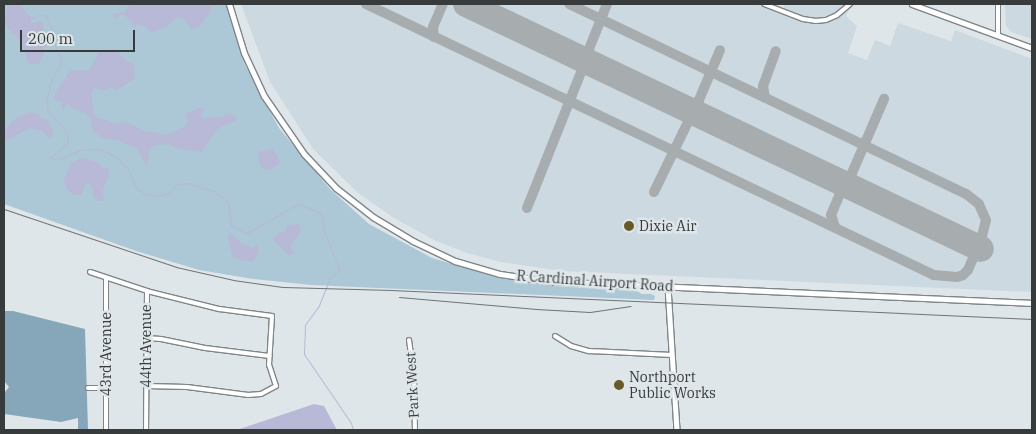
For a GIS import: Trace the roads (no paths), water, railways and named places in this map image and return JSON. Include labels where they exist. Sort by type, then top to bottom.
[{"type":"main road","name":"R Cardinal Airport Road","points":[[229,4],[254,75],[290,136],[336,188],[392,230],[456,261],[500,274],[551,281],[1032,303]]},
{"type":"street","points":[[764,4],[776,6],[802,19],[816,21],[826,20],[837,15],[850,4]]},
{"type":"street","points":[[912,4],[1032,48]]},
{"type":"street","points":[[998,4],[998,36]]},
{"type":"street","name":"44th Avenue","points":[[90,272],[147,291],[146,430]]},
{"type":"street","name":"43rd Avenue","points":[[106,278],[106,430]]},
{"type":"street","points":[[668,287],[677,430]]},
{"type":"street","points":[[146,386],[187,387],[255,395],[276,386],[270,371],[272,316],[219,309],[147,291]]},
{"type":"street","points":[[555,336],[571,346],[589,351],[672,355]]},
{"type":"street","points":[[146,338],[161,338],[225,352],[270,356]]},
{"type":"street","name":"Park West","points":[[409,340],[414,375],[415,430]]},
{"type":"street","points":[[88,388],[106,388]]},
{"type":"waterway","points":[[31,18],[39,15],[46,16],[60,56],[61,63],[50,84],[46,101],[48,111],[64,128],[68,136],[67,143],[51,157],[58,160],[80,150],[100,149],[115,156],[128,169],[135,186],[144,194],[159,196],[169,193],[176,185],[186,183],[214,191],[229,203],[231,226],[247,233],[298,204],[321,213],[325,233],[339,270],[330,278],[318,307],[305,325],[304,354],[351,423],[353,430]]},
{"type":"railway","points":[[4,209],[176,267],[233,280],[283,287],[391,290],[1032,319]]},
{"type":"railway","points":[[399,297],[590,312],[631,306]]},
{"type":"place","name":"Dixie Air","points":[[629,226]]},
{"type":"place","name":"Northport Public Works","points":[[619,385]]}]
